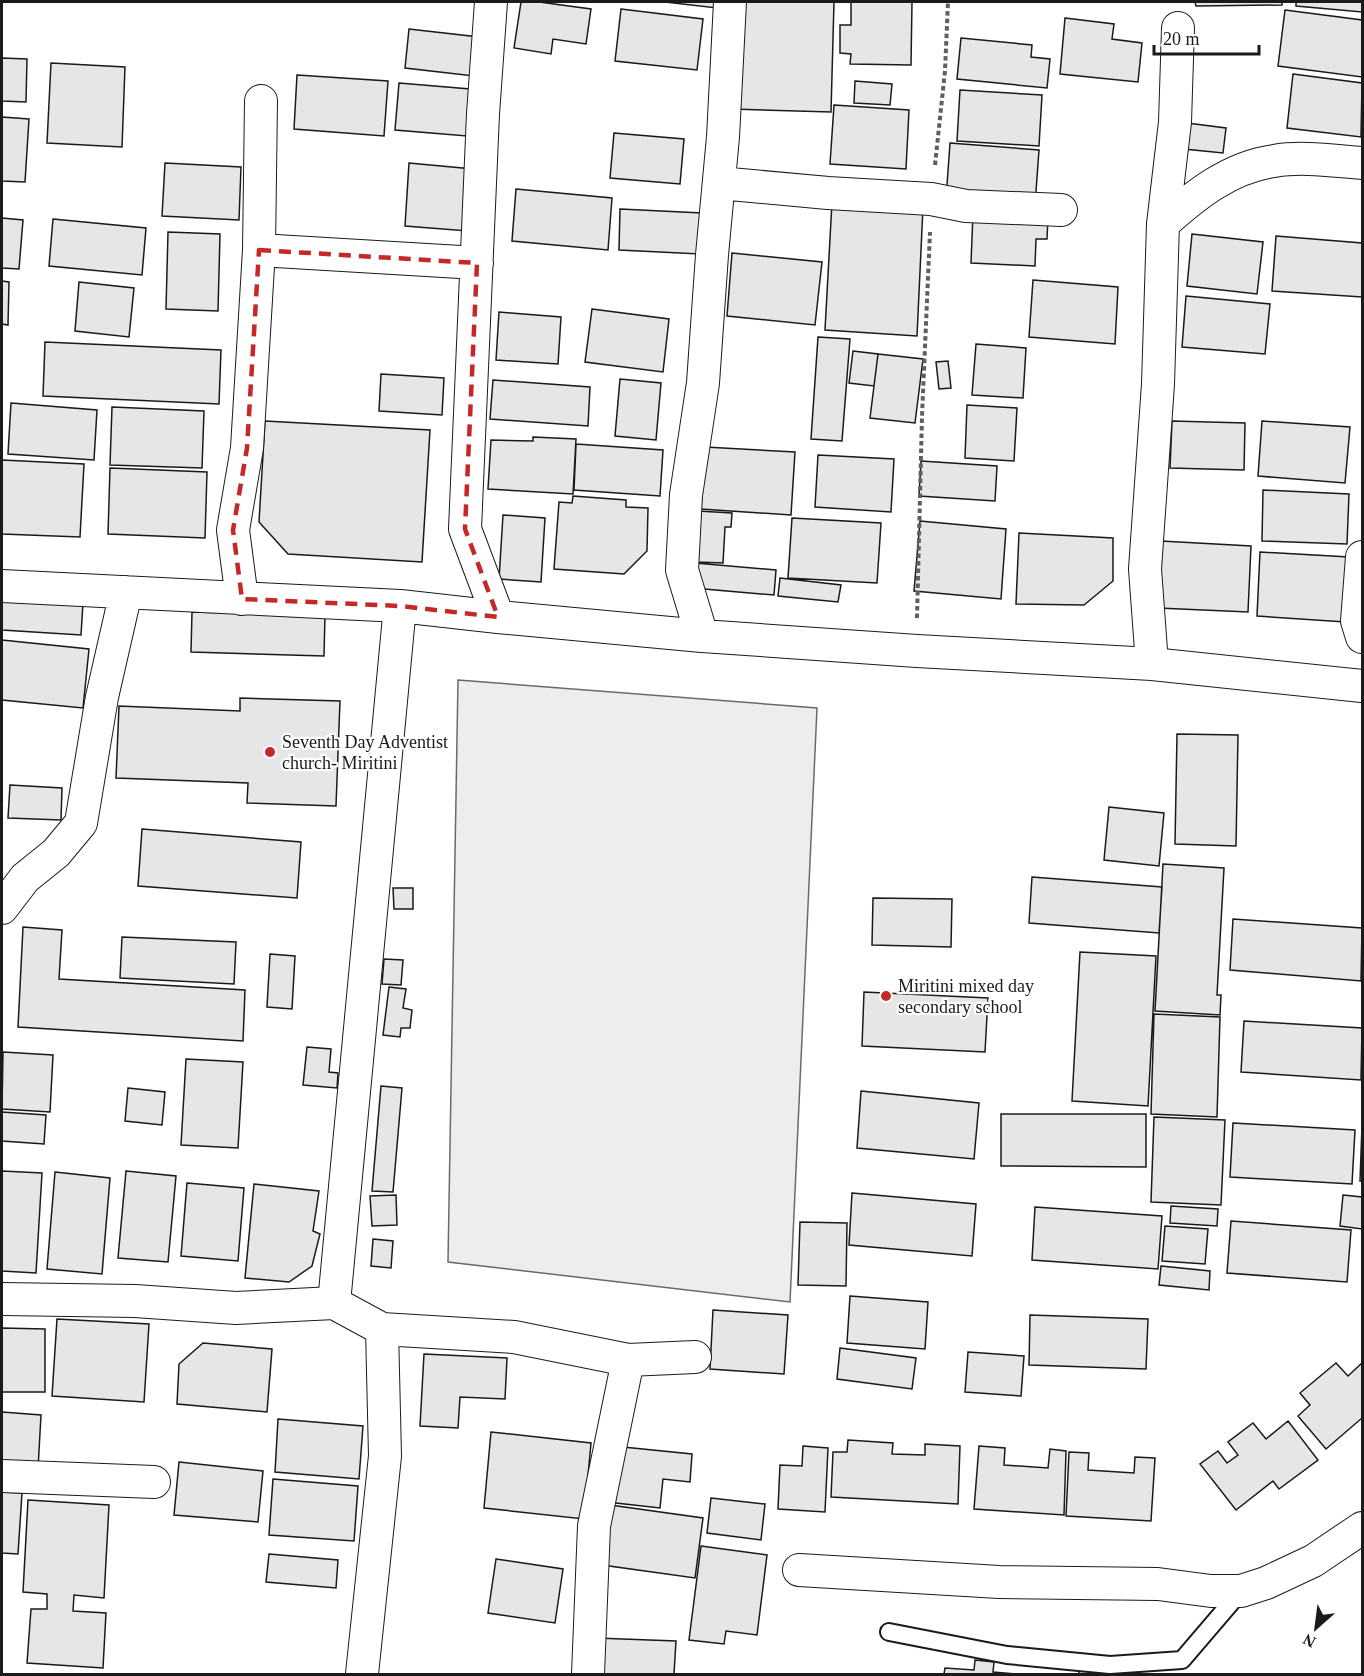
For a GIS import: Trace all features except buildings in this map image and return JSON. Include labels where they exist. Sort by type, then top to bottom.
[{"type":"street","points":[[491,2],[483,114],[465,529],[498,617]]},
{"type":"street","points":[[702,636],[682,570],[686,495],[703,383],[723,137],[730,2]]},
{"type":"street","points":[[1152,664],[1145,569],[1158,384],[1163,224],[1175,122],[1178,28]]},
{"type":"street","points":[[242,598],[233,530],[247,448],[259,250],[261,101]]},
{"type":"street","points":[[1163,224],[1208,188],[1245,168],[1273,161],[1295,159],[1362,163]]},
{"type":"street","points":[[719,183],[828,194],[931,199],[966,206],[1061,210]]},
{"type":"street","points":[[259,250],[477,263]]},
{"type":"street","points":[[1362,556],[1357,621],[1362,637]]},
{"type":"street","points":[[2,586],[400,606],[702,636],[1152,664],[1362,686]]},
{"type":"street","points":[[2,908],[25,878],[56,853],[81,823],[102,697],[126,592]]},
{"type":"street","points":[[334,1303],[400,606]]},
{"type":"street","points":[[2,1299],[135,1301],[236,1308],[334,1303],[382,1329],[514,1337],[628,1360],[695,1357]]},
{"type":"street","points":[[362,1674],[385,1456],[382,1329]]},
{"type":"street","points":[[588,1674],[594,1526],[628,1360]]},
{"type":"street","points":[[2,1476],[154,1482]]},
{"type":"street","points":[[799,1570],[999,1581],[1158,1584],[1211,1591],[1241,1591],[1266,1583],[1313,1561],[1362,1528]]},
{"type":"lane","points":[[889,1632],[1007,1655],[1110,1665],[1182,1660],[1241,1591]]},
{"type":"path","points":[[917,651],[922,416],[931,199],[945,71],[948,2]]},
{"type":"highlighted area","points":[[259,250],[477,263],[465,529],[498,617],[400,606],[242,599],[233,530],[247,448]]},
{"type":"shaded area","points":[[458,680],[817,708],[790,1302],[448,1262]]},
{"type":"place","name":"Seventh Day Adventist church- Miritini","points":[[270,752]]},
{"type":"place","name":"Miritini mixed day secondary school","points":[[886,996]]}]
